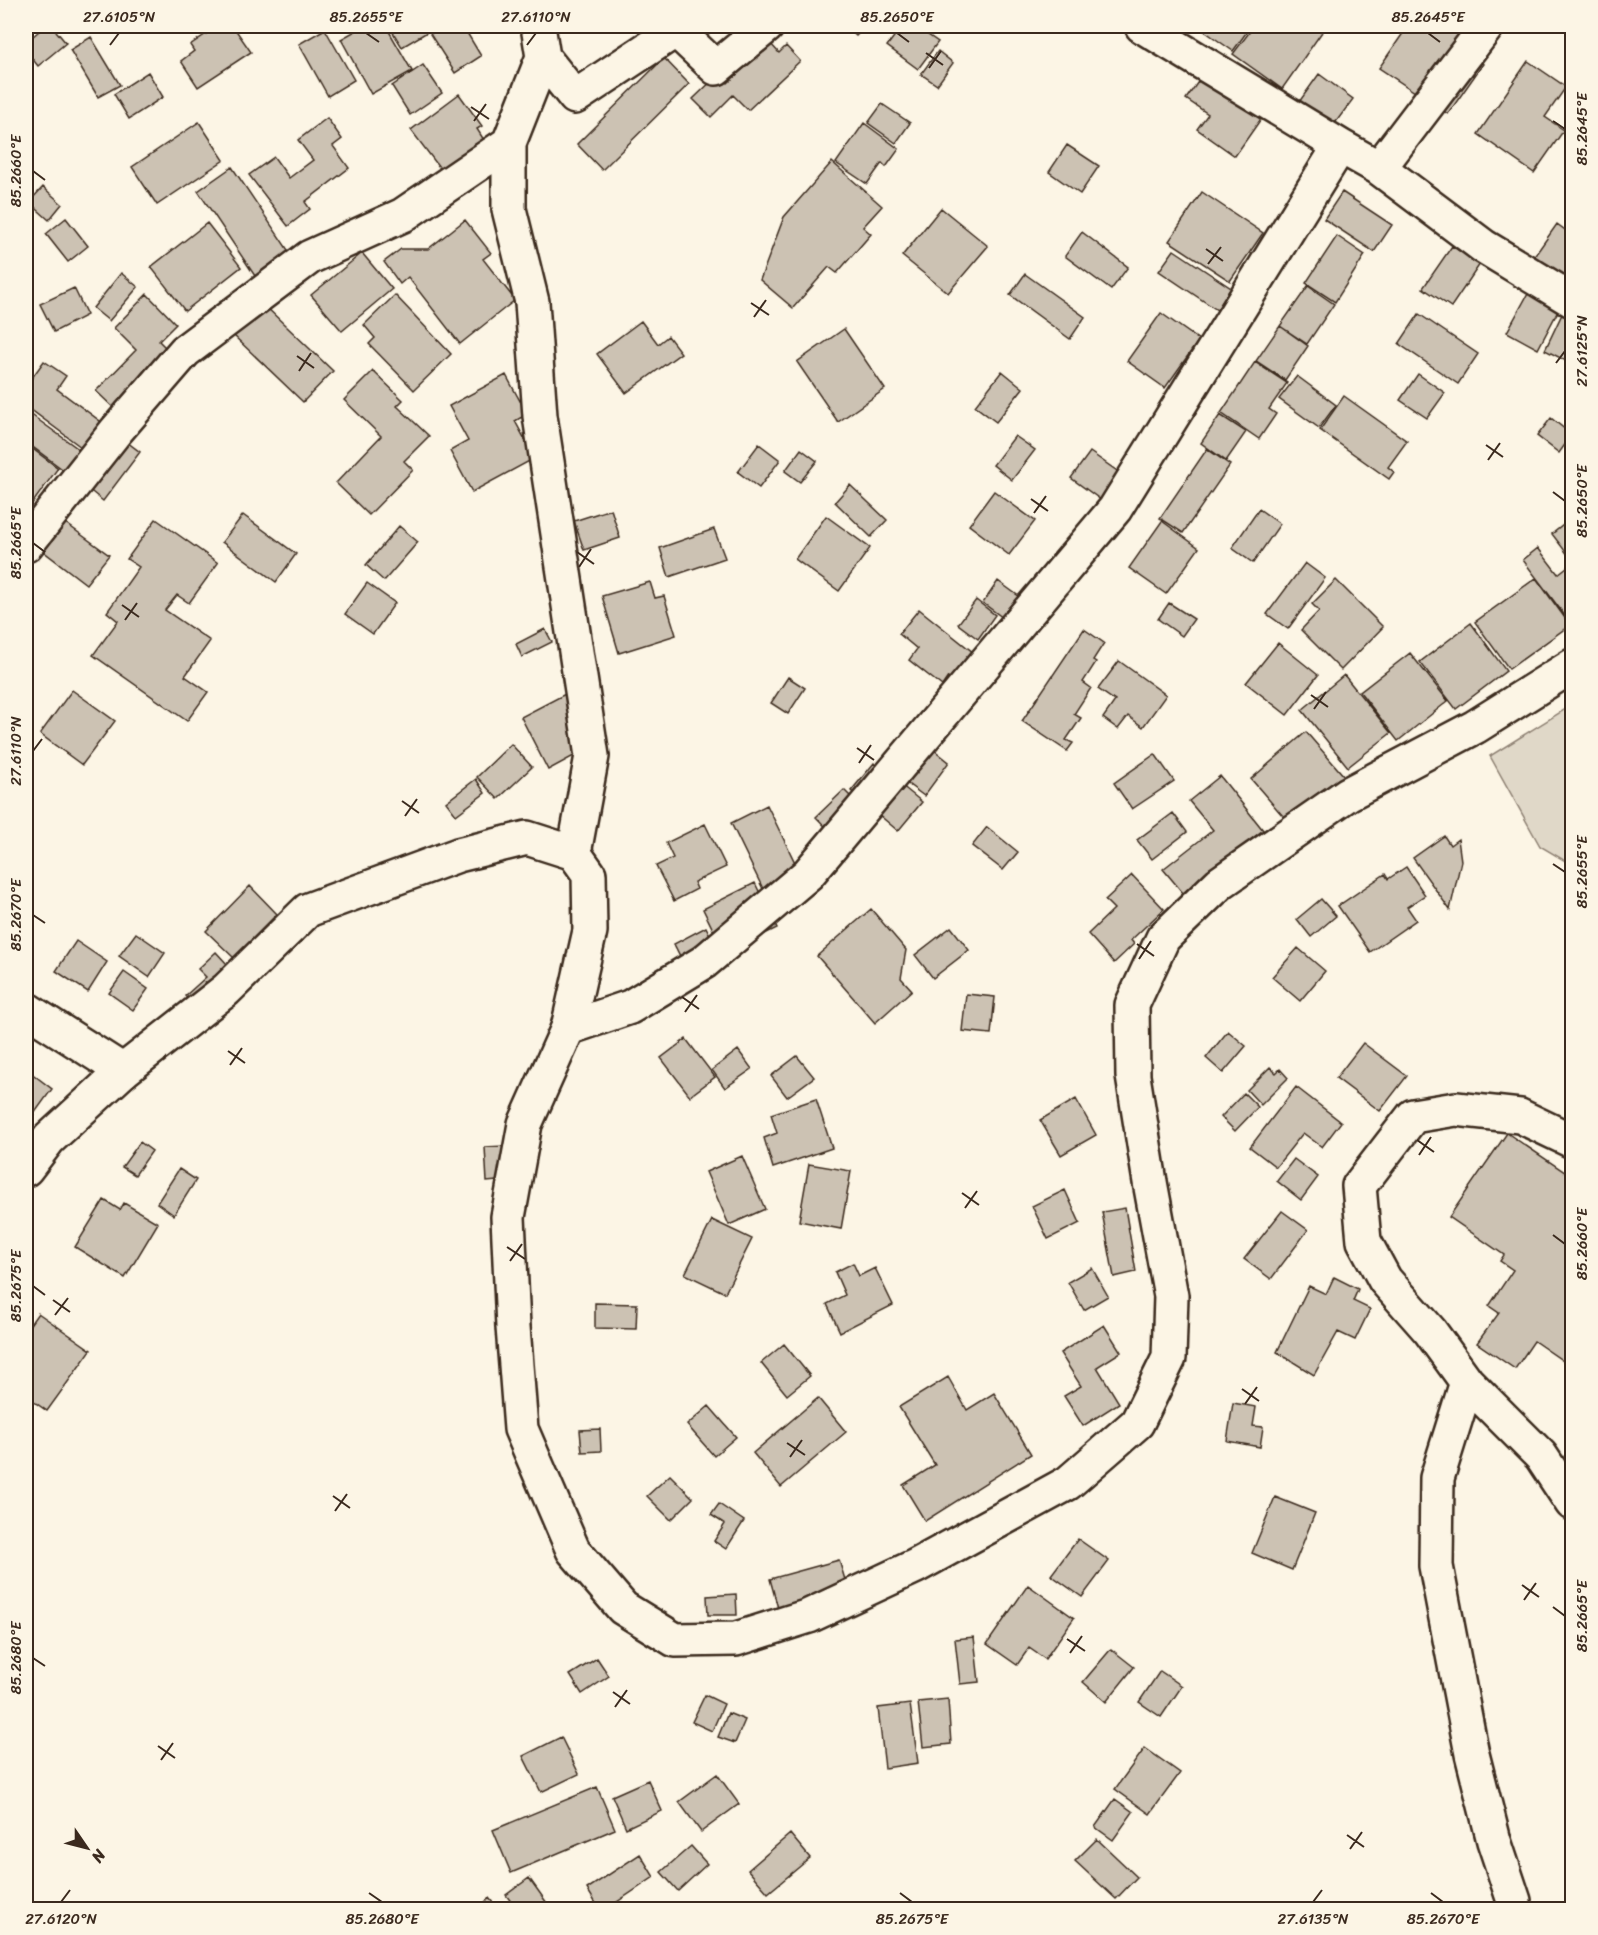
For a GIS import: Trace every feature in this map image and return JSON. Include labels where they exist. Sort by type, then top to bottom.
[{"type":"street","points":[[541,41],[575,97],[676,30],[716,68],[767,26]]},
{"type":"street","points":[[1142,26],[1379,168],[1483,246],[1572,300]]},
{"type":"street","points":[[1379,168],[1487,26]]},
{"type":"street","points":[[541,41],[509,143],[509,210],[532,302],[540,416],[592,756],[574,853]]},
{"type":"street","points":[[26,545],[116,430],[186,351],[310,257],[403,215],[509,143]]},
{"type":"street","points":[[568,1028],[630,1007],[704,962],[808,874],[1115,509],[1340,146]]},
{"type":"street","points":[[26,1169],[49,1139],[123,1071],[226,990],[308,910],[458,855],[527,838],[574,853],[589,874],[590,931],[568,1028],[525,1124],[508,1217],[521,1429],[573,1550],[622,1608],[675,1640],[736,1639],[809,1616],[916,1566],[1068,1483],[1137,1423],[1169,1358],[1171,1296],[1133,1076],[1132,1005],[1162,938],[1220,883],[1348,794],[1475,727],[1572,666]]},
{"type":"street","points":[[26,1010],[123,1071]]},
{"type":"street","points":[[1572,1141],[1520,1116],[1456,1108],[1413,1116],[1359,1186],[1364,1241],[1385,1280],[1430,1330],[1467,1382],[1541,1456],[1572,1503]]},
{"type":"street","points":[[1467,1382],[1437,1478],[1436,1566],[1472,1754],[1494,1841],[1514,1901],[1514,1910]]},
{"type":"shaded area","points":[[1572,705],[1572,865],[1540,846],[1490,756]]},
{"type":"building","points":[[45,26],[52,26],[66,43],[38,66],[26,51],[26,42]]},
{"type":"building","points":[[218,26],[233,26],[251,52],[198,87],[181,61],[194,51],[190,45]]},
{"type":"building","points":[[364,26],[386,26],[412,71],[371,94],[341,39]]},
{"type":"building","points":[[389,26],[426,26],[429,31],[402,47]]},
{"type":"building","points":[[443,26],[463,26],[481,56],[455,73],[430,34]]},
{"type":"building","points":[[845,26],[866,26],[856,36]]},
{"type":"building","points":[[902,26],[915,26],[938,42],[918,69],[887,46]]},
{"type":"building","points":[[1202,26],[1251,26],[1233,51],[1200,28]]},
{"type":"building","points":[[1254,26],[1313,26],[1322,32],[1282,89],[1233,54]]},
{"type":"building","points":[[1408,26],[1473,26],[1478,60],[1483,64],[1448,114],[1379,68]]},
{"type":"building","points":[[325,29],[354,80],[328,96],[299,44]]},
{"type":"building","points":[[91,37],[120,85],[98,97],[70,50]]},
{"type":"building","points":[[770,43],[779,53],[786,46],[800,61],[748,110],[733,95],[711,117],[693,99],[719,74],[728,83]]},
{"type":"building","points":[[938,51],[953,63],[937,85],[921,74]]},
{"type":"building","points":[[1218,53],[1277,96],[1235,156],[1197,129],[1208,114],[1186,99]]},
{"type":"building","points":[[664,58],[689,84],[602,170],[577,144]]},
{"type":"building","points":[[1528,61],[1566,87],[1545,117],[1564,130],[1534,173],[1478,134]]},
{"type":"building","points":[[423,65],[442,93],[410,115],[392,86]]},
{"type":"building","points":[[148,72],[163,97],[129,119],[114,94]]},
{"type":"building","points":[[1319,74],[1353,99],[1333,126],[1299,102]]},
{"type":"building","points":[[459,94],[482,126],[477,129],[484,140],[442,171],[411,130]]},
{"type":"building","points":[[882,104],[910,123],[896,143],[868,123]]},
{"type":"building","points":[[327,118],[342,139],[333,146],[349,168],[305,202],[310,209],[288,226],[249,175],[274,157],[289,178],[313,160],[298,140]]},
{"type":"building","points":[[199,122],[224,160],[157,205],[132,167]]},
{"type":"building","points":[[864,123],[899,149],[886,167],[882,163],[867,184],[836,163]]},
{"type":"building","points":[[1067,145],[1099,166],[1080,194],[1049,172]]},
{"type":"building","points":[[832,162],[882,206],[863,227],[871,234],[837,273],[829,267],[793,308],[760,280],[784,217]]},
{"type":"building","points":[[232,167],[292,256],[257,279],[198,191]]},
{"type":"building","points":[[43,187],[62,204],[49,220],[29,202]]},
{"type":"building","points":[[1202,192],[1263,233],[1230,281],[1169,241]]},
{"type":"building","points":[[1342,192],[1392,225],[1374,252],[1324,219]]},
{"type":"building","points":[[941,208],[988,246],[948,293],[902,256]]},
{"type":"building","points":[[66,218],[88,246],[68,262],[46,234]]},
{"type":"building","points":[[465,220],[491,253],[483,259],[515,300],[460,344],[408,277],[400,284],[384,262],[401,249],[428,249]]},
{"type":"building","points":[[207,223],[241,267],[185,311],[151,267]]},
{"type":"building","points":[[1557,224],[1572,235],[1572,284],[1531,261]]},
{"type":"building","points":[[1082,232],[1128,267],[1111,290],[1065,256]]},
{"type":"building","points":[[1337,236],[1365,255],[1335,302],[1306,283]]},
{"type":"building","points":[[1452,246],[1480,264],[1451,307],[1423,288]]},
{"type":"building","points":[[1174,250],[1231,288],[1217,310],[1159,271]]},
{"type":"building","points":[[362,253],[392,289],[342,331],[311,295]]},
{"type":"building","points":[[121,273],[138,287],[109,321],[93,308]]},
{"type":"building","points":[[1025,274],[1085,317],[1070,339],[1010,295]]},
{"type":"building","points":[[1308,286],[1334,304],[1307,344],[1280,326]]},
{"type":"building","points":[[74,288],[87,315],[54,332],[40,304]]},
{"type":"building","points":[[1529,292],[1559,309],[1538,349],[1507,332]]},
{"type":"building","points":[[147,294],[176,324],[159,341],[172,354],[117,411],[96,391],[136,350],[114,328]]},
{"type":"building","points":[[395,295],[451,354],[414,390],[369,344],[375,338],[364,325]]},
{"type":"building","points":[[262,303],[333,371],[303,402],[233,335]]},
{"type":"building","points":[[1563,312],[1572,317],[1572,364],[1545,350]]},
{"type":"building","points":[[1161,313],[1199,340],[1165,388],[1127,361]]},
{"type":"building","points":[[1419,314],[1478,354],[1458,384],[1399,344]]},
{"type":"building","points":[[641,321],[658,344],[668,336],[681,353],[626,393],[597,354]]},
{"type":"building","points":[[26,324],[32,329],[26,337]]},
{"type":"building","points":[[1280,326],[1308,346],[1285,380],[1256,361]]},
{"type":"building","points":[[844,329],[885,389],[838,422],[797,362]]},
{"type":"building","points":[[44,361],[66,376],[57,389],[104,424],[85,450],[26,406],[26,386]]},
{"type":"building","points":[[1255,362],[1287,383],[1269,409],[1276,414],[1259,439],[1221,413]]},
{"type":"building","points":[[373,371],[403,400],[397,406],[429,436],[404,461],[413,470],[369,515],[336,483],[381,436],[344,400]]},
{"type":"building","points":[[1002,371],[1023,388],[996,422],[975,406]]},
{"type":"building","points":[[1418,374],[1445,393],[1427,418],[1400,400]]},
{"type":"building","points":[[506,375],[527,414],[515,421],[535,458],[472,492],[450,451],[468,441],[449,406]]},
{"type":"building","points":[[1297,376],[1336,405],[1319,428],[1279,399]]},
{"type":"building","points":[[1344,396],[1407,441],[1388,467],[1394,472],[1389,479],[1320,430]]},
{"type":"building","points":[[26,411],[84,453],[69,474],[26,442]]},
{"type":"building","points":[[1220,415],[1246,432],[1226,461],[1201,443]]},
{"type":"building","points":[[1551,418],[1572,435],[1559,453],[1537,436]]},
{"type":"building","points":[[119,436],[140,452],[103,501],[82,484]]},
{"type":"building","points":[[1015,436],[1035,450],[1012,480],[993,465]]},
{"type":"building","points":[[26,444],[58,468],[26,512]]},
{"type":"building","points":[[759,444],[780,460],[759,488],[738,472]]},
{"type":"building","points":[[801,449],[817,461],[800,482],[785,471]]},
{"type":"building","points":[[1207,449],[1230,465],[1183,533],[1160,518]]},
{"type":"building","points":[[1090,452],[1120,473],[1101,500],[1071,478]]},
{"type":"building","points":[[850,485],[887,520],[871,537],[835,502]]},
{"type":"building","points":[[994,491],[1035,521],[1009,555],[969,525]]},
{"type":"building","points":[[611,509],[620,538],[584,550],[574,521]]},
{"type":"building","points":[[1259,509],[1280,524],[1253,563],[1232,548]]},
{"type":"building","points":[[243,515],[296,554],[276,582],[222,542]]},
{"type":"building","points":[[826,516],[870,548],[839,591],[795,559]]},
{"type":"building","points":[[1572,518],[1572,560],[1552,534]]},
{"type":"building","points":[[156,519],[218,563],[189,603],[177,595],[165,610],[210,641],[185,676],[208,692],[187,721],[93,655],[118,621],[107,612],[139,567],[127,559]]},
{"type":"building","points":[[1162,521],[1199,548],[1166,594],[1129,568]]},
{"type":"building","points":[[64,522],[109,555],[86,584],[43,551]]},
{"type":"building","points":[[399,526],[418,542],[384,581],[366,565]]},
{"type":"building","points":[[714,529],[725,558],[669,577],[660,548]]},
{"type":"building","points":[[1538,548],[1558,574],[1572,563],[1572,625],[1523,560]]},
{"type":"building","points":[[1305,563],[1325,578],[1288,629],[1267,614]]},
{"type":"building","points":[[1536,578],[1570,625],[1509,669],[1475,622]]},
{"type":"building","points":[[1336,580],[1383,627],[1341,670],[1301,630],[1319,611],[1312,604]]},
{"type":"building","points":[[998,581],[1038,610],[1022,632],[983,603]]},
{"type":"building","points":[[650,582],[655,598],[664,596],[676,635],[619,653],[602,596]]},
{"type":"building","points":[[367,583],[395,603],[373,634],[345,614]]},
{"type":"building","points":[[976,600],[995,615],[978,639],[958,624]]},
{"type":"building","points":[[1169,603],[1194,619],[1182,636],[1158,619]]},
{"type":"building","points":[[919,609],[974,653],[953,681],[948,677],[942,686],[909,660],[917,649],[899,634]]},
{"type":"building","points":[[1471,623],[1506,671],[1456,709],[1420,662]]},
{"type":"building","points":[[545,629],[552,642],[522,657],[516,644]]},
{"type":"building","points":[[1084,629],[1104,643],[1093,660],[1096,662],[1083,682],[1091,688],[1074,714],[1081,718],[1066,740],[1073,743],[1067,751],[1022,721]]},
{"type":"building","points":[[1278,643],[1318,675],[1287,715],[1246,683]]},
{"type":"building","points":[[1410,653],[1448,701],[1398,741],[1360,692]]},
{"type":"building","points":[[1119,661],[1166,695],[1143,727],[1128,716],[1118,729],[1103,718],[1115,701],[1098,689]]},
{"type":"building","points":[[1344,675],[1391,733],[1348,767],[1302,710]]},
{"type":"building","points":[[788,677],[805,688],[788,714],[771,703]]},
{"type":"building","points":[[72,690],[115,721],[82,765],[40,734]]},
{"type":"building","points":[[569,692],[596,744],[548,770],[521,717]]},
{"type":"building","points":[[1306,732],[1344,776],[1289,823],[1251,779]]},
{"type":"building","points":[[923,741],[949,762],[924,796],[885,767]]},
{"type":"building","points":[[511,744],[532,767],[498,799],[477,777]]},
{"type":"building","points":[[1155,754],[1174,781],[1132,809],[1114,783]]},
{"type":"building","points":[[874,763],[922,802],[898,831],[851,791]]},
{"type":"building","points":[[1220,776],[1263,830],[1183,893],[1163,869],[1213,830],[1189,801]]},
{"type":"building","points":[[476,779],[485,793],[456,815],[446,802]]},
{"type":"building","points":[[844,790],[875,821],[847,849],[816,817]]},
{"type":"building","points":[[767,805],[802,877],[766,895],[731,823]]},
{"type":"building","points":[[1173,813],[1187,832],[1152,859],[1137,840]]},
{"type":"building","points":[[705,824],[726,867],[694,882],[697,889],[674,901],[656,866],[673,858],[666,843]]},
{"type":"building","points":[[987,827],[1018,852],[1003,870],[972,846]]},
{"type":"building","points":[[1444,836],[1450,845],[1458,839],[1461,861],[1450,910],[1413,858]]},
{"type":"building","points":[[1406,867],[1425,895],[1407,907],[1416,920],[1370,952],[1338,906],[1385,874],[1388,879]]},
{"type":"building","points":[[1132,875],[1164,909],[1131,940],[1134,944],[1114,963],[1088,934],[1114,909],[1105,900]]},
{"type":"building","points":[[755,883],[777,928],[725,954],[703,909]]},
{"type":"building","points":[[250,886],[277,914],[234,958],[206,931]]},
{"type":"building","points":[[1321,899],[1336,916],[1311,937],[1297,919]]},
{"type":"building","points":[[871,909],[906,950],[901,978],[912,990],[875,1023],[817,956]]},
{"type":"building","points":[[706,927],[719,953],[687,970],[674,944]]},
{"type":"building","points":[[951,927],[969,950],[933,978],[915,955]]},
{"type":"building","points":[[136,933],[165,953],[149,977],[119,956]]},
{"type":"building","points":[[76,941],[107,962],[88,992],[56,971]]},
{"type":"building","points":[[1298,948],[1325,971],[1300,1001],[1272,977]]},
{"type":"building","points":[[216,952],[238,976],[200,1012],[185,996],[206,977],[198,969]]},
{"type":"building","points":[[124,972],[148,989],[133,1010],[109,993]]},
{"type":"building","points":[[966,994],[995,997],[991,1034],[962,1031]]},
{"type":"building","points":[[1228,1031],[1246,1046],[1223,1073],[1206,1058]]},
{"type":"building","points":[[686,1039],[715,1077],[690,1096],[661,1058]]},
{"type":"building","points":[[1363,1043],[1407,1076],[1380,1111],[1336,1078]]},
{"type":"building","points":[[738,1050],[752,1069],[725,1088],[712,1070]]},
{"type":"building","points":[[797,1056],[814,1077],[787,1097],[771,1076]]},
{"type":"building","points":[[1270,1067],[1276,1073],[1280,1069],[1288,1078],[1261,1105],[1247,1090]]},
{"type":"building","points":[[26,1069],[52,1089],[26,1125]]},
{"type":"building","points":[[1296,1087],[1341,1122],[1322,1147],[1303,1133],[1276,1167],[1250,1147]]},
{"type":"building","points":[[1244,1093],[1258,1107],[1235,1131],[1221,1117]]},
{"type":"building","points":[[816,1099],[832,1148],[773,1168],[764,1138],[777,1133],[771,1114]]},
{"type":"building","points":[[1076,1099],[1096,1135],[1061,1155],[1040,1120]]},
{"type":"building","points":[[1507,1133],[1572,1177],[1572,1367],[1534,1341],[1515,1369],[1477,1343],[1499,1313],[1489,1306],[1513,1270],[1500,1261],[1504,1255],[1449,1217]]},
{"type":"building","points":[[140,1142],[152,1151],[135,1175],[122,1167]]},
{"type":"building","points":[[505,1146],[507,1180],[487,1182],[485,1147]]},
{"type":"building","points":[[742,1156],[765,1209],[729,1225],[706,1172]]},
{"type":"building","points":[[1294,1159],[1318,1177],[1301,1200],[1277,1181]]},
{"type":"building","points":[[809,1164],[851,1171],[841,1229],[799,1221]]},
{"type":"building","points":[[179,1169],[196,1180],[174,1215],[157,1203]]},
{"type":"building","points":[[1065,1190],[1080,1223],[1048,1239],[1032,1206]]},
{"type":"building","points":[[104,1200],[120,1210],[124,1203],[158,1223],[125,1278],[75,1247]]},
{"type":"building","points":[[1125,1208],[1136,1272],[1114,1277],[1102,1212]]},
{"type":"building","points":[[1282,1211],[1308,1230],[1271,1279],[1244,1259]]},
{"type":"building","points":[[712,1220],[752,1239],[725,1293],[685,1274]]},
{"type":"building","points":[[853,1263],[859,1276],[875,1268],[893,1305],[840,1332],[827,1304],[845,1295],[835,1272]]},
{"type":"building","points":[[1092,1268],[1108,1296],[1084,1310],[1068,1282]]},
{"type":"building","points":[[1334,1277],[1358,1289],[1353,1301],[1370,1309],[1355,1340],[1338,1332],[1314,1375],[1277,1352],[1309,1286],[1326,1294]]},
{"type":"building","points":[[595,1303],[637,1304],[636,1329],[595,1328]]},
{"type":"building","points":[[38,1313],[91,1350],[47,1411],[26,1396],[26,1330]]},
{"type":"building","points":[[1104,1325],[1121,1352],[1097,1367],[1119,1403],[1083,1426],[1064,1396],[1081,1386],[1060,1353]]},
{"type":"building","points":[[784,1344],[810,1376],[787,1395],[761,1363]]},
{"type":"building","points":[[948,1377],[967,1410],[994,1393],[1031,1454],[925,1521],[903,1485],[935,1465],[899,1407]]},
{"type":"building","points":[[818,1398],[846,1432],[781,1487],[753,1453]]},
{"type":"building","points":[[1233,1403],[1256,1407],[1253,1426],[1263,1427],[1260,1447],[1227,1441]]},
{"type":"building","points":[[709,1406],[736,1437],[714,1456],[687,1425]]},
{"type":"building","points":[[600,1429],[601,1451],[582,1452],[580,1430]]},
{"type":"building","points":[[670,1475],[693,1498],[671,1520],[647,1496]]},
{"type":"building","points":[[1275,1497],[1315,1513],[1292,1570],[1252,1553]]},
{"type":"building","points":[[719,1504],[744,1521],[726,1549],[714,1541],[725,1524],[711,1515]]},
{"type":"building","points":[[1078,1539],[1109,1561],[1082,1597],[1051,1575]]},
{"type":"building","points":[[839,1560],[849,1593],[779,1612],[770,1579]]},
{"type":"building","points":[[1028,1585],[1074,1618],[1045,1659],[1029,1648],[1017,1665],[987,1644]]},
{"type":"building","points":[[736,1594],[737,1615],[708,1615],[707,1596]]},
{"type":"building","points":[[974,1637],[979,1682],[960,1684],[955,1639]]},
{"type":"building","points":[[1111,1649],[1134,1667],[1106,1702],[1083,1682]]},
{"type":"building","points":[[597,1658],[609,1676],[582,1694],[570,1675]]},
{"type":"building","points":[[1160,1671],[1182,1686],[1161,1717],[1139,1702]]},
{"type":"building","points":[[705,1695],[724,1704],[712,1731],[692,1722]]},
{"type":"building","points":[[948,1699],[951,1744],[923,1747],[918,1702]]},
{"type":"building","points":[[910,1704],[918,1763],[885,1768],[878,1708]]},
{"type":"building","points":[[728,1713],[745,1720],[735,1743],[718,1737]]},
{"type":"building","points":[[561,1737],[579,1774],[541,1792],[523,1756]]},
{"type":"building","points":[[1145,1748],[1180,1773],[1150,1814],[1115,1789]]},
{"type":"building","points":[[717,1774],[739,1804],[701,1832],[679,1802]]},
{"type":"building","points":[[648,1780],[662,1811],[626,1828],[612,1796]]},
{"type":"building","points":[[597,1787],[615,1829],[511,1873],[493,1830]]},
{"type":"building","points":[[1115,1799],[1133,1812],[1113,1840],[1095,1827]]},
{"type":"building","points":[[790,1834],[810,1858],[768,1893],[748,1870]]},
{"type":"building","points":[[1097,1839],[1137,1877],[1116,1899],[1075,1861]]},
{"type":"building","points":[[691,1846],[707,1864],[678,1891],[661,1872]]},
{"type":"building","points":[[640,1854],[654,1877],[605,1910],[600,1910],[587,1889]]},
{"type":"building","points":[[529,1878],[552,1910],[517,1910],[506,1895]]},
{"type":"building","points":[[489,1898],[499,1910],[477,1910]]}]
